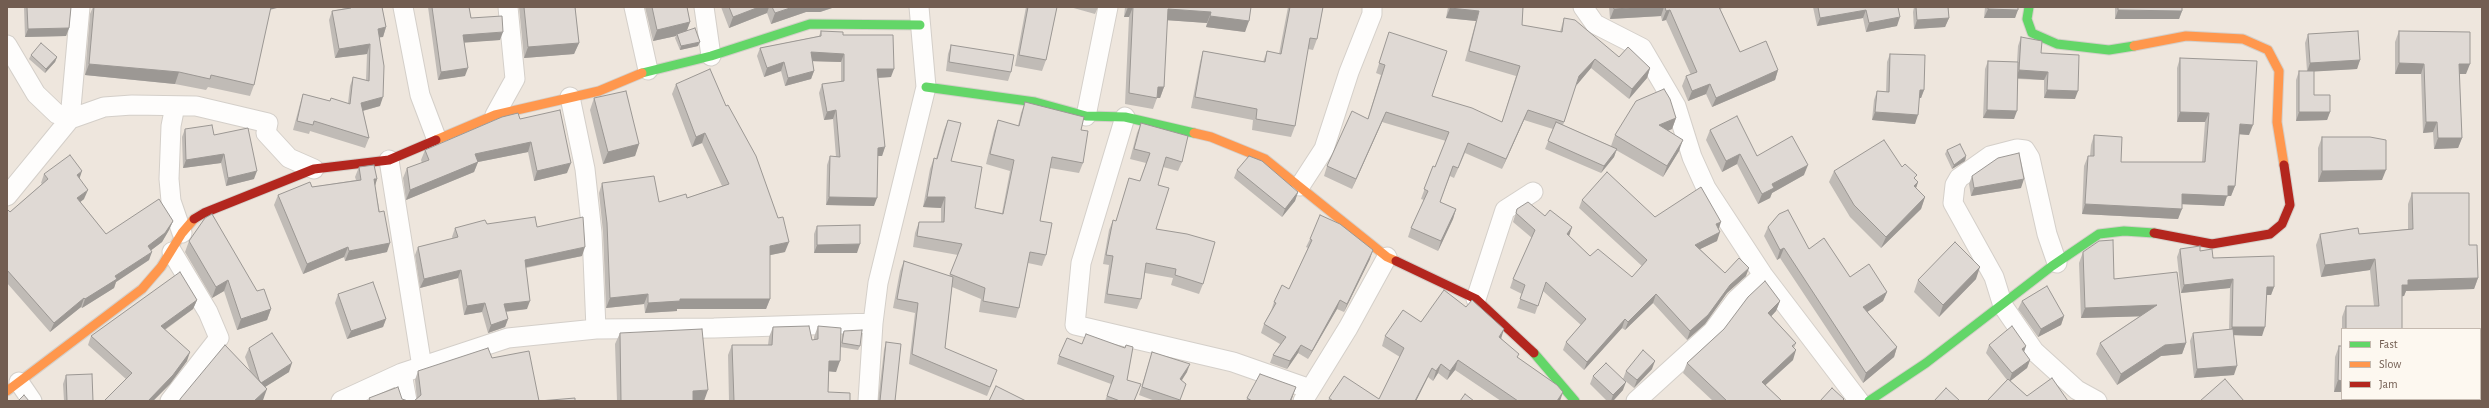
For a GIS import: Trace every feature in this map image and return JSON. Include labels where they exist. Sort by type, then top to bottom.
[{"type":"street","points":[[70,119],[80,7]]},
{"type":"street","points":[[403,7],[420,95],[437,140]]},
{"type":"street","points":[[495,115],[515,79],[508,7]]},
{"type":"street","points":[[634,7],[648,70]]},
{"type":"street","points":[[704,7],[711,56]]},
{"type":"street","points":[[1086,116],[1108,7]]},
{"type":"street","points":[[1300,186],[1324,148],[1349,72],[1372,14],[1372,7]]},
{"type":"street","points":[[1583,7],[1595,24],[1642,48],[1676,106],[1692,157],[1706,188],[1763,275],[1859,401]]},
{"type":"street","points":[[1869,401],[1926,363],[2003,306],[2057,263],[2099,234],[2124,231],[2157,233],[2212,244],[2270,234],[2282,224],[2290,205],[2277,122],[2279,71],[2268,50],[2243,39],[2186,36],[2110,50],[2057,44],[2032,33],[2027,19],[2029,7]]},
{"type":"street","points":[[32,401],[13,386],[142,290],[172,252],[182,233],[193,220],[204,213],[314,169],[389,160],[495,115],[600,91],[648,70],[711,56],[810,24],[920,16],[926,87],[878,283],[872,323],[868,401]]},
{"type":"street","points":[[7,45],[36,94],[57,114],[70,119]]},
{"type":"street","points":[[926,87],[1035,102],[1086,116],[1124,117],[1211,137],[1265,159],[1387,257],[1476,299],[1544,362],[1575,401]]},
{"type":"street","points":[[570,97],[585,168],[592,233],[596,329]]},
{"type":"street","points":[[7,196],[70,119],[104,107],[132,105],[196,106],[268,123],[266,133],[289,158],[314,169]]},
{"type":"street","points":[[175,106],[171,126],[169,179],[171,201],[182,233]]},
{"type":"street","points":[[1124,117],[1082,263],[1075,325],[1233,362],[1307,395],[1387,257]]},
{"type":"street","points":[[2057,263],[2047,234],[2030,158],[2025,150],[2017,149],[1990,156],[1960,178],[1955,185],[1953,203],[1994,277],[2003,306],[2034,351],[2077,390],[2097,401]]},
{"type":"street","points":[[389,160],[422,367]]},
{"type":"street","points":[[1476,299],[1505,210],[1533,192]]},
{"type":"street","points":[[170,401],[219,338],[208,312],[172,252]]},
{"type":"street","points":[[1636,401],[1713,331],[1736,300],[1763,275]]},
{"type":"street","points":[[341,401],[402,373],[508,338],[596,329],[714,328],[872,323]]},
{"type":"street","points":[[402,373],[407,401]]},
{"type":"shaded area","points":[[7,7],[2482,7],[2482,401],[7,401]]},
{"type":"building","points":[[27,7],[71,7],[69,28],[28,29]]},
{"type":"building","points":[[94,7],[271,7],[254,85],[211,75],[210,79],[179,72],[89,64]]},
{"type":"building","points":[[351,7],[382,7],[386,27],[378,29],[384,66],[383,97],[361,103],[369,138],[314,121],[313,125],[297,121],[303,94],[330,101],[331,98],[350,104],[353,77],[369,81],[370,44],[339,49],[332,11]]},
{"type":"building","points":[[432,7],[469,7],[471,18],[502,16],[503,32],[463,35],[468,68],[441,72]]},
{"type":"building","points":[[524,7],[575,7],[579,43],[528,47]]},
{"type":"building","points":[[652,7],[687,7],[690,22],[657,30]]},
{"type":"building","points":[[729,7],[759,7],[733,17]]},
{"type":"building","points":[[772,7],[793,7],[775,13]]},
{"type":"building","points":[[1028,7],[1057,7],[1046,60],[1019,55]]},
{"type":"building","points":[[1133,7],[1251,7],[1249,21],[1210,16],[1211,12],[1168,9],[1164,87],[1158,87],[1157,98],[1129,93]]},
{"type":"building","points":[[1290,7],[1323,7],[1317,39],[1310,38],[1295,126],[1256,119],[1257,109],[1195,97],[1203,51],[1265,62],[1267,51],[1281,54]]},
{"type":"building","points":[[1450,7],[1523,7],[1522,25],[1562,32],[1564,18],[1575,20],[1619,57],[1628,47],[1650,68],[1632,89],[1595,59],[1579,76],[1564,122],[1528,110],[1506,159],[1468,143],[1458,168],[1453,166],[1440,202],[1456,209],[1441,241],[1411,228],[1428,191],[1424,189],[1433,166],[1435,167],[1449,132],[1386,112],[1356,179],[1327,166],[1352,111],[1368,119],[1385,65],[1379,63],[1389,32],[1447,51],[1432,96],[1472,108],[1502,122],[1520,66],[1469,51],[1479,11]]},
{"type":"building","points":[[1613,7],[1646,7],[1614,9]]},
{"type":"building","points":[[1665,7],[1719,7],[1740,52],[1766,41],[1778,70],[1716,98],[1710,84],[1692,91],[1686,76],[1697,72],[1670,10],[1666,11]]},
{"type":"building","points":[[1818,7],[1898,7],[1900,17],[1869,23],[1866,10],[1820,18]]},
{"type":"building","points":[[1916,7],[1948,7],[1949,18],[1917,20]]},
{"type":"building","points":[[1988,7],[2018,7],[2018,10],[1988,9]]},
{"type":"building","points":[[2118,7],[2182,7],[2182,11],[2118,10]]},
{"type":"building","points":[[695,28],[700,42],[681,46],[677,34]]},
{"type":"building","points":[[821,31],[843,32],[843,35],[893,35],[894,69],[877,69],[885,147],[878,148],[877,198],[829,197],[830,156],[840,157],[836,110],[827,112],[822,84],[844,81],[844,54],[811,52],[814,71],[788,78],[784,62],[767,68],[760,48],[821,36]]},
{"type":"building","points":[[2358,31],[2360,60],[2310,63],[2308,34]]},
{"type":"building","points":[[2399,31],[2470,32],[2470,64],[2459,64],[2462,138],[2438,138],[2437,122],[2426,122],[2424,64],[2399,63]]},
{"type":"building","points":[[2021,37],[2042,41],[2041,53],[2079,55],[2078,91],[2047,90],[2048,72],[2019,70]]},
{"type":"building","points":[[41,43],[57,57],[46,69],[31,55]]},
{"type":"building","points":[[951,45],[1014,55],[1011,72],[949,62]]},
{"type":"building","points":[[1890,54],[1925,55],[1924,90],[1920,90],[1918,115],[1875,112],[1877,91],[1889,92]]},
{"type":"building","points":[[2180,58],[2257,61],[2253,125],[2240,124],[2235,186],[2228,186],[2228,196],[2182,194],[2182,209],[2085,204],[2088,156],[2094,156],[2094,135],[2122,137],[2121,162],[2205,162],[2209,113],[2180,112]]},
{"type":"building","points":[[1988,61],[2018,62],[2017,111],[1987,110]]},
{"type":"building","points":[[710,69],[726,106],[728,105],[756,156],[778,218],[783,217],[789,242],[770,246],[770,299],[680,299],[680,301],[648,303],[648,294],[610,298],[607,223],[602,183],[654,176],[659,202],[686,194],[687,198],[729,184],[705,133],[696,137],[676,84]]},
{"type":"building","points":[[2299,71],[2314,71],[2314,95],[2330,95],[2330,112],[2299,112]]},
{"type":"building","points":[[1664,89],[1670,99],[1676,118],[1659,125],[1683,140],[1667,166],[1615,135],[1636,101]]},
{"type":"building","points":[[626,91],[639,144],[608,152],[594,98]]},
{"type":"building","points":[[1025,102],[1084,117],[1081,130],[1088,131],[1083,163],[1052,157],[1040,221],[1052,223],[1046,255],[1030,252],[1019,308],[983,301],[985,288],[950,274],[962,244],[917,236],[919,222],[944,222],[945,197],[927,197],[934,158],[937,159],[948,120],[961,123],[951,161],[982,167],[975,208],[1003,214],[1014,160],[990,154],[998,120],[1019,126]]},
{"type":"building","points":[[560,110],[571,163],[537,171],[531,142],[475,154],[478,162],[410,190],[407,168],[429,160],[425,150],[502,117],[518,113],[520,119]]},
{"type":"building","points":[[1737,116],[1757,156],[1792,136],[1808,165],[1772,184],[1774,188],[1762,194],[1740,154],[1726,161],[1710,130]]},
{"type":"building","points":[[1556,122],[1617,149],[1604,166],[1548,141]]},
{"type":"building","points":[[1141,123],[1188,136],[1182,162],[1166,157],[1158,185],[1169,188],[1156,229],[1187,234],[1215,242],[1203,284],[1175,275],[1176,269],[1146,263],[1141,299],[1107,294],[1113,256],[1106,255],[1113,220],[1116,221],[1129,178],[1140,181],[1150,153],[1134,149]]},
{"type":"building","points":[[212,125],[214,135],[248,128],[257,171],[228,178],[224,154],[186,160],[185,129]]},
{"type":"building","points":[[2322,137],[2370,137],[2386,140],[2386,170],[2322,171]]},
{"type":"building","points":[[1884,140],[1902,167],[1905,164],[1917,175],[1914,178],[1918,182],[1914,186],[1925,197],[1886,237],[1854,205],[1834,171]]},
{"type":"building","points":[[1960,144],[1966,156],[1954,165],[1947,150]]},
{"type":"building","points":[[2019,153],[2024,179],[1974,188],[1972,176],[1998,158]]},
{"type":"building","points":[[70,155],[82,171],[77,175],[88,190],[77,198],[106,234],[159,199],[173,221],[165,233],[148,246],[152,252],[115,276],[117,279],[85,299],[84,298],[54,323],[7,270],[7,211],[8,210],[10,212],[48,179],[44,174]]},
{"type":"building","points":[[1249,156],[1262,161],[1298,192],[1285,209],[1237,170]]},
{"type":"building","points":[[374,165],[377,179],[374,179],[379,212],[384,211],[390,243],[349,251],[348,247],[307,264],[278,195],[310,182],[312,187],[361,180],[359,167]]},
{"type":"building","points":[[1607,172],[1655,217],[1701,187],[1721,222],[1716,224],[1720,232],[1695,245],[1725,273],[1739,258],[1749,268],[1730,285],[1708,315],[1690,331],[1656,294],[1628,322],[1625,319],[1587,362],[1566,342],[1586,319],[1546,282],[1538,306],[1520,299],[1525,285],[1513,279],[1535,230],[1516,213],[1517,209],[1528,202],[1545,216],[1550,210],[1572,227],[1567,234],[1590,256],[1598,249],[1632,277],[1647,260],[1582,200]]},
{"type":"building","points":[[2412,193],[2469,193],[2469,245],[2477,245],[2478,278],[2408,280],[2408,285],[2402,285],[2402,328],[2346,328],[2346,306],[2379,306],[2375,259],[2325,265],[2320,234],[2358,228],[2359,234],[2413,229]]},
{"type":"building","points":[[1788,210],[1809,249],[1824,238],[1850,277],[1869,264],[1887,292],[1863,307],[1897,347],[1866,373],[1784,248],[1780,250],[1768,227],[1779,214]]},
{"type":"building","points":[[212,214],[257,291],[264,289],[271,309],[241,319],[228,280],[216,287],[189,241],[205,218]]},
{"type":"building","points":[[1320,215],[1340,224],[1373,250],[1347,304],[1340,300],[1312,351],[1301,345],[1290,361],[1273,355],[1286,337],[1264,324],[1276,303],[1274,302],[1282,285],[1289,289],[1312,240],[1310,239]]},
{"type":"building","points":[[535,217],[537,227],[583,217],[585,247],[525,260],[530,301],[504,304],[508,319],[491,325],[485,303],[467,306],[461,270],[424,279],[418,247],[458,237],[455,228],[485,220],[487,224]]},
{"type":"building","points":[[860,225],[860,244],[817,245],[817,226]]},
{"type":"building","points":[[2113,240],[2114,279],[2177,272],[2186,343],[2165,345],[2121,374],[2100,343],[2157,305],[2085,308],[2083,252],[2099,241]]},
{"type":"building","points":[[1955,242],[1980,267],[1943,305],[1918,280]]},
{"type":"building","points":[[2200,246],[2200,251],[2212,249],[2213,258],[2274,256],[2274,287],[2267,287],[2265,327],[2232,327],[2233,279],[2184,285],[2180,249]]},
{"type":"building","points":[[904,261],[953,277],[945,348],[997,370],[990,387],[912,354],[918,303],[897,299]]},
{"type":"building","points":[[180,272],[197,300],[161,326],[190,352],[173,375],[148,401],[104,401],[132,373],[91,336]]},
{"type":"building","points":[[1765,281],[1780,301],[1768,313],[1796,343],[1792,346],[1796,350],[1762,382],[1782,401],[1727,401],[1687,363],[1724,329],[1748,297]]},
{"type":"building","points":[[373,282],[386,319],[351,331],[338,294]]},
{"type":"building","points":[[2047,286],[2064,316],[2041,329],[2022,301]]},
{"type":"building","points":[[1444,290],[1466,307],[1472,300],[1504,329],[1499,337],[1519,354],[1517,357],[1557,385],[1563,392],[1557,401],[1518,401],[1458,360],[1450,371],[1441,364],[1436,371],[1432,368],[1415,401],[1333,401],[1329,398],[1344,376],[1379,399],[1404,348],[1385,336],[1403,310],[1421,322]]},
{"type":"building","points":[[809,326],[812,340],[818,339],[818,326],[841,328],[840,361],[829,361],[828,392],[850,393],[850,401],[734,401],[732,345],[772,345],[773,327]]},
{"type":"building","points":[[2012,326],[2026,346],[2022,349],[2030,360],[2012,373],[1989,345]]},
{"type":"building","points":[[702,329],[708,390],[693,391],[693,401],[621,401],[620,333]]},
{"type":"building","points":[[2233,329],[2237,366],[2197,369],[2193,333]]},
{"type":"building","points":[[862,330],[860,346],[842,343],[844,331]]},
{"type":"building","points":[[272,333],[292,363],[261,383],[249,348]]},
{"type":"building","points":[[1086,334],[1125,348],[1126,345],[1133,347],[1127,380],[1141,384],[1134,401],[1120,401],[1107,396],[1114,376],[1059,356],[1067,338],[1082,344]]},
{"type":"building","points":[[886,342],[901,344],[895,401],[880,401]]},
{"type":"building","points":[[225,345],[267,389],[254,401],[179,401],[181,398]]},
{"type":"building","points":[[2339,346],[2341,346],[2341,381],[2338,380]]},
{"type":"building","points":[[488,348],[492,358],[529,351],[539,401],[414,401],[421,395],[418,371]]},
{"type":"building","points":[[1643,350],[1655,361],[1637,380],[1626,371]]},
{"type":"building","points":[[1152,352],[1190,364],[1180,379],[1186,384],[1180,400],[1142,387]]},
{"type":"building","points":[[2482,353],[2482,401],[2443,401],[2481,400]]},
{"type":"building","points":[[1606,363],[1626,382],[1613,395],[1593,376]]},
{"type":"building","points":[[92,374],[93,401],[67,401],[66,375]]},
{"type":"building","points":[[1260,374],[1296,387],[1290,401],[1252,401],[1247,398]]},
{"type":"building","points":[[2052,378],[2068,401],[1987,401],[2008,379],[2027,396]]},
{"type":"building","points":[[2225,379],[2244,401],[2200,401]]},
{"type":"building","points":[[996,386],[1026,401],[989,401]]},
{"type":"building","points":[[398,387],[402,399],[408,401],[368,401],[370,400],[369,398]]},
{"type":"building","points":[[1832,388],[1844,399],[1842,401],[1820,401]]},
{"type":"building","points":[[1946,388],[1960,401],[1934,401]]},
{"type":"building","points":[[1465,394],[1474,401],[1460,401]]},
{"type":"building","points":[[24,395],[29,401],[18,401]]},
{"type":"building","points":[[575,398],[575,401],[539,401]]},
{"type":"traffic: fast","points":[[2029,7],[2027,19],[2032,33],[2057,44],[2109,50],[2134,46]]},
{"type":"traffic: fast","points":[[642,73],[711,56],[810,24],[920,25]]},
{"type":"traffic: fast","points":[[926,87],[1035,102],[1086,116],[1125,117],[1194,133]]},
{"type":"traffic: fast","points":[[1869,401],[1926,363],[2052,266],[2099,234],[2124,231],[2154,233]]},
{"type":"traffic: fast","points":[[1534,353],[1575,401]]},
{"type":"traffic: slow","points":[[2134,46],[2186,36],[2243,39],[2268,50],[2279,71],[2277,122],[2284,165]]},
{"type":"traffic: slow","points":[[436,140],[495,115],[599,91],[642,73]]},
{"type":"traffic: slow","points":[[1194,133],[1211,137],[1265,159],[1387,257],[1396,261]]},
{"type":"traffic: slow","points":[[7,391],[142,289],[161,267],[182,233],[194,219]]},
{"type":"traffic: jam","points":[[194,219],[204,213],[314,169],[389,160],[436,140]]},
{"type":"traffic: jam","points":[[2154,233],[2212,244],[2270,234],[2282,224],[2290,205],[2284,165]]},
{"type":"traffic: jam","points":[[1396,261],[1476,299],[1534,353]]}]
